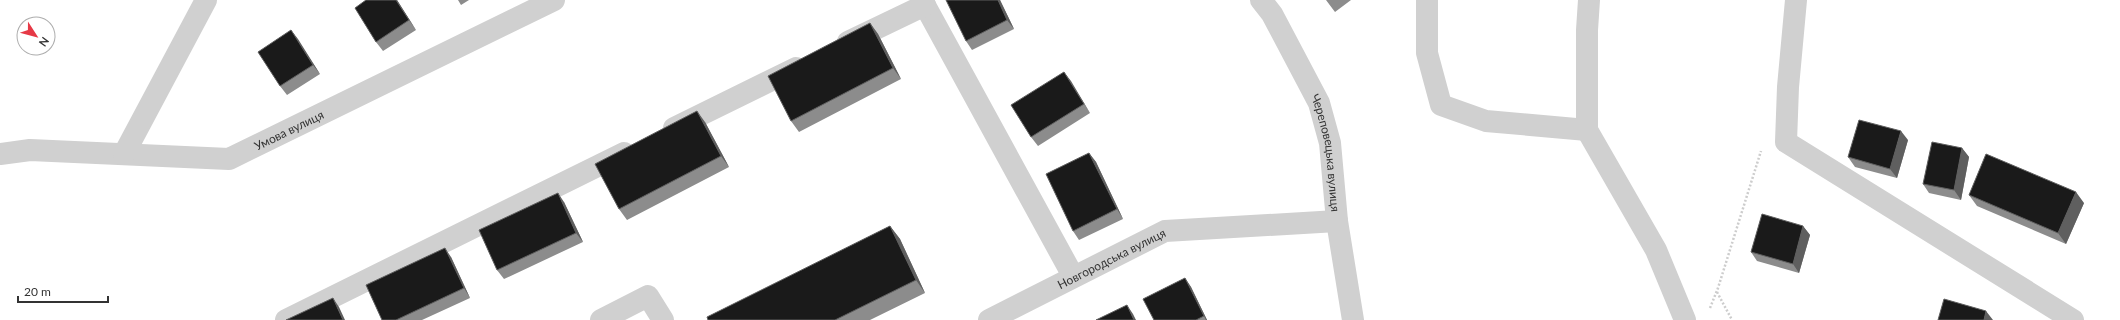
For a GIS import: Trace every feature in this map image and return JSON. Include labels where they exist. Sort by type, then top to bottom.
[{"type":"street","points":[[124,154],[206,0]]},
{"type":"street","name":"Умова вулиця","points":[[0,154],[30,150],[229,159],[554,0]]},
{"type":"street","name":"Череповецька вулиця","points":[[1261,0],[1276,20],[1319,103],[1330,143],[1337,221],[1353,320]]},
{"type":"street","points":[[1427,0],[1427,53],[1441,105],[1486,121],[1587,130]]},
{"type":"street","points":[[1589,0],[1587,30],[1587,130],[1656,250],[1685,320]]},
{"type":"street","points":[[1796,0],[1788,86],[1786,142],[2073,320]]},
{"type":"street","points":[[833,50],[924,2],[1073,276]]},
{"type":"street","points":[[286,320],[811,61]]},
{"type":"street","name":"Новгородська вулиця","points":[[989,320],[1073,276],[1165,231],[1337,221]]},
{"type":"street","points":[[601,320],[648,296],[663,320]]},
{"type":"path","points":[[1708,313],[1762,145]]},
{"type":"path","points":[[1716,292],[1732,320]]},
{"type":"building","points":[[366,0],[396,0],[409,20],[376,42],[355,8]]},
{"type":"building","points":[[946,0],[998,0],[1007,20],[966,41]]},
{"type":"building","points":[[870,23],[893,68],[791,121],[768,76]]},
{"type":"building","points":[[291,30],[313,65],[280,86],[258,52]]},
{"type":"building","points":[[1064,72],[1084,104],[1031,137],[1011,105]]},
{"type":"building","points":[[697,111],[721,156],[619,209],[595,164]]},
{"type":"building","points":[[1859,120],[1901,131],[1890,169],[1848,157]]},
{"type":"building","points":[[1932,142],[1962,148],[1954,190],[1923,184]]},
{"type":"building","points":[[1089,153],[1117,209],[1073,231],[1046,174]]},
{"type":"building","points":[[1986,154],[2076,192],[2058,233],[1969,195]]},
{"type":"building","points":[[558,193],[576,233],[497,270],[479,230]]},
{"type":"building","points":[[1762,214],[1803,226],[1793,264],[1751,252]]},
{"type":"building","points":[[890,226],[916,280],[835,320],[708,320],[707,317]]},
{"type":"building","points":[[445,248],[464,288],[396,320],[382,320],[366,285]]},
{"type":"building","points":[[1185,278],[1204,316],[1196,320],[1154,320],[1143,299]]},
{"type":"building","points":[[333,298],[343,320],[286,320]]},
{"type":"building","points":[[1944,299],[1986,311],[1984,320],[1938,320]]},
{"type":"building","points":[[1127,305],[1134,320],[1096,320]]}]
